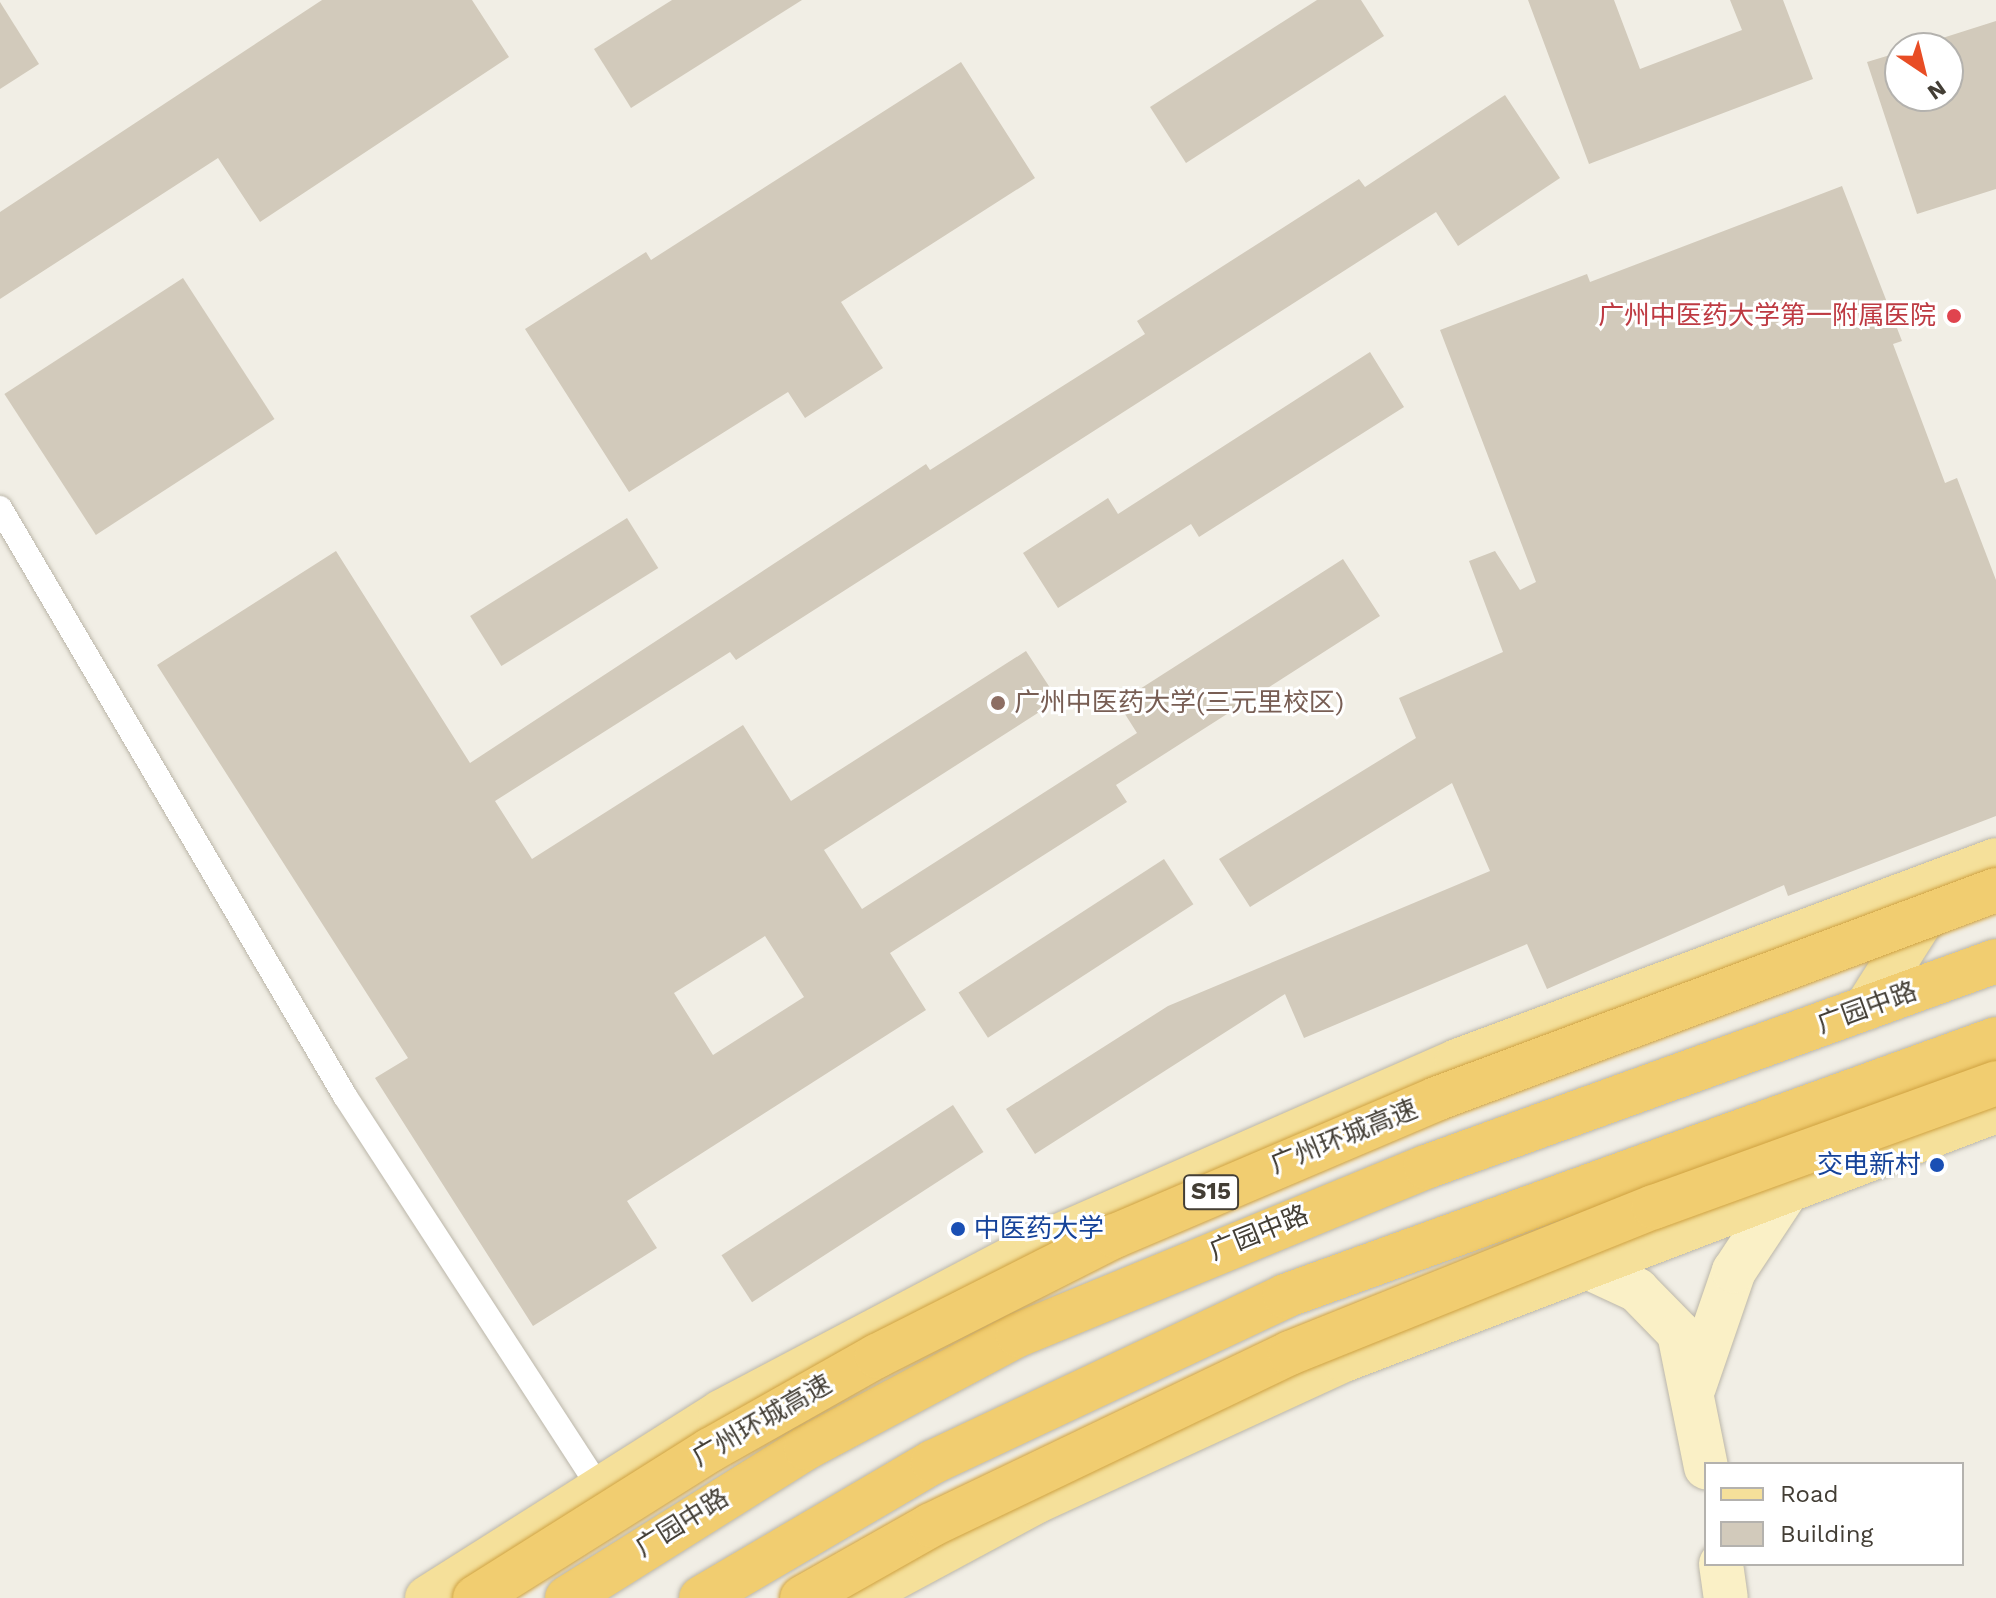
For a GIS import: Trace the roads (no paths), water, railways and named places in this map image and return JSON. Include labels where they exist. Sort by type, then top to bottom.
[{"type":"highway","name":"广州环城高速","points":[[475,1598],[710,1450],[1076,1254],[1436,1099],[1996,890]]},
{"type":"highway","name":"广园中路","points":[[567,1598],[806,1448],[1018,1335],[1412,1172],[1996,961]]},
{"type":"highway","points":[[701,1598],[933,1462],[1059,1398],[1285,1296],[1996,1039]]},
{"type":"highway","points":[[802,1598],[931,1525],[1290,1353],[1654,1207],[1996,1083]]},
{"type":"main road","points":[[427,1598],[598,1485],[864,1333],[1173,1183],[1511,1040],[1996,860]]},
{"type":"main road","points":[[1866,1008],[1949,877]]},
{"type":"main road","points":[[1789,1188],[1859,1115],[1940,1059]]},
{"type":"main road","points":[[857,1598],[1146,1448],[1583,1265],[1996,1111]]},
{"type":"main road","points":[[1464,1229],[1583,1265]]},
{"type":"street","points":[[1694,1387],[1734,1271],[1789,1188]]},
{"type":"street","points":[[1583,1265],[1637,1290],[1659,1308],[1679,1333],[1694,1387],[1705,1462]]},
{"type":"street","points":[[1721,1566],[1726,1598]]},
{"type":"lane","points":[[0,508],[345,1096],[598,1485]]},
{"type":"place","name":"广州中医药大学第一附属医院","points":[[1954,316]]},
{"type":"place","name":"广州中医药大学(三元里校区)","points":[[998,703]]},
{"type":"place","name":"交电新村","points":[[1937,1165]]},
{"type":"place","name":"中医药大学","points":[[958,1229]]}]
